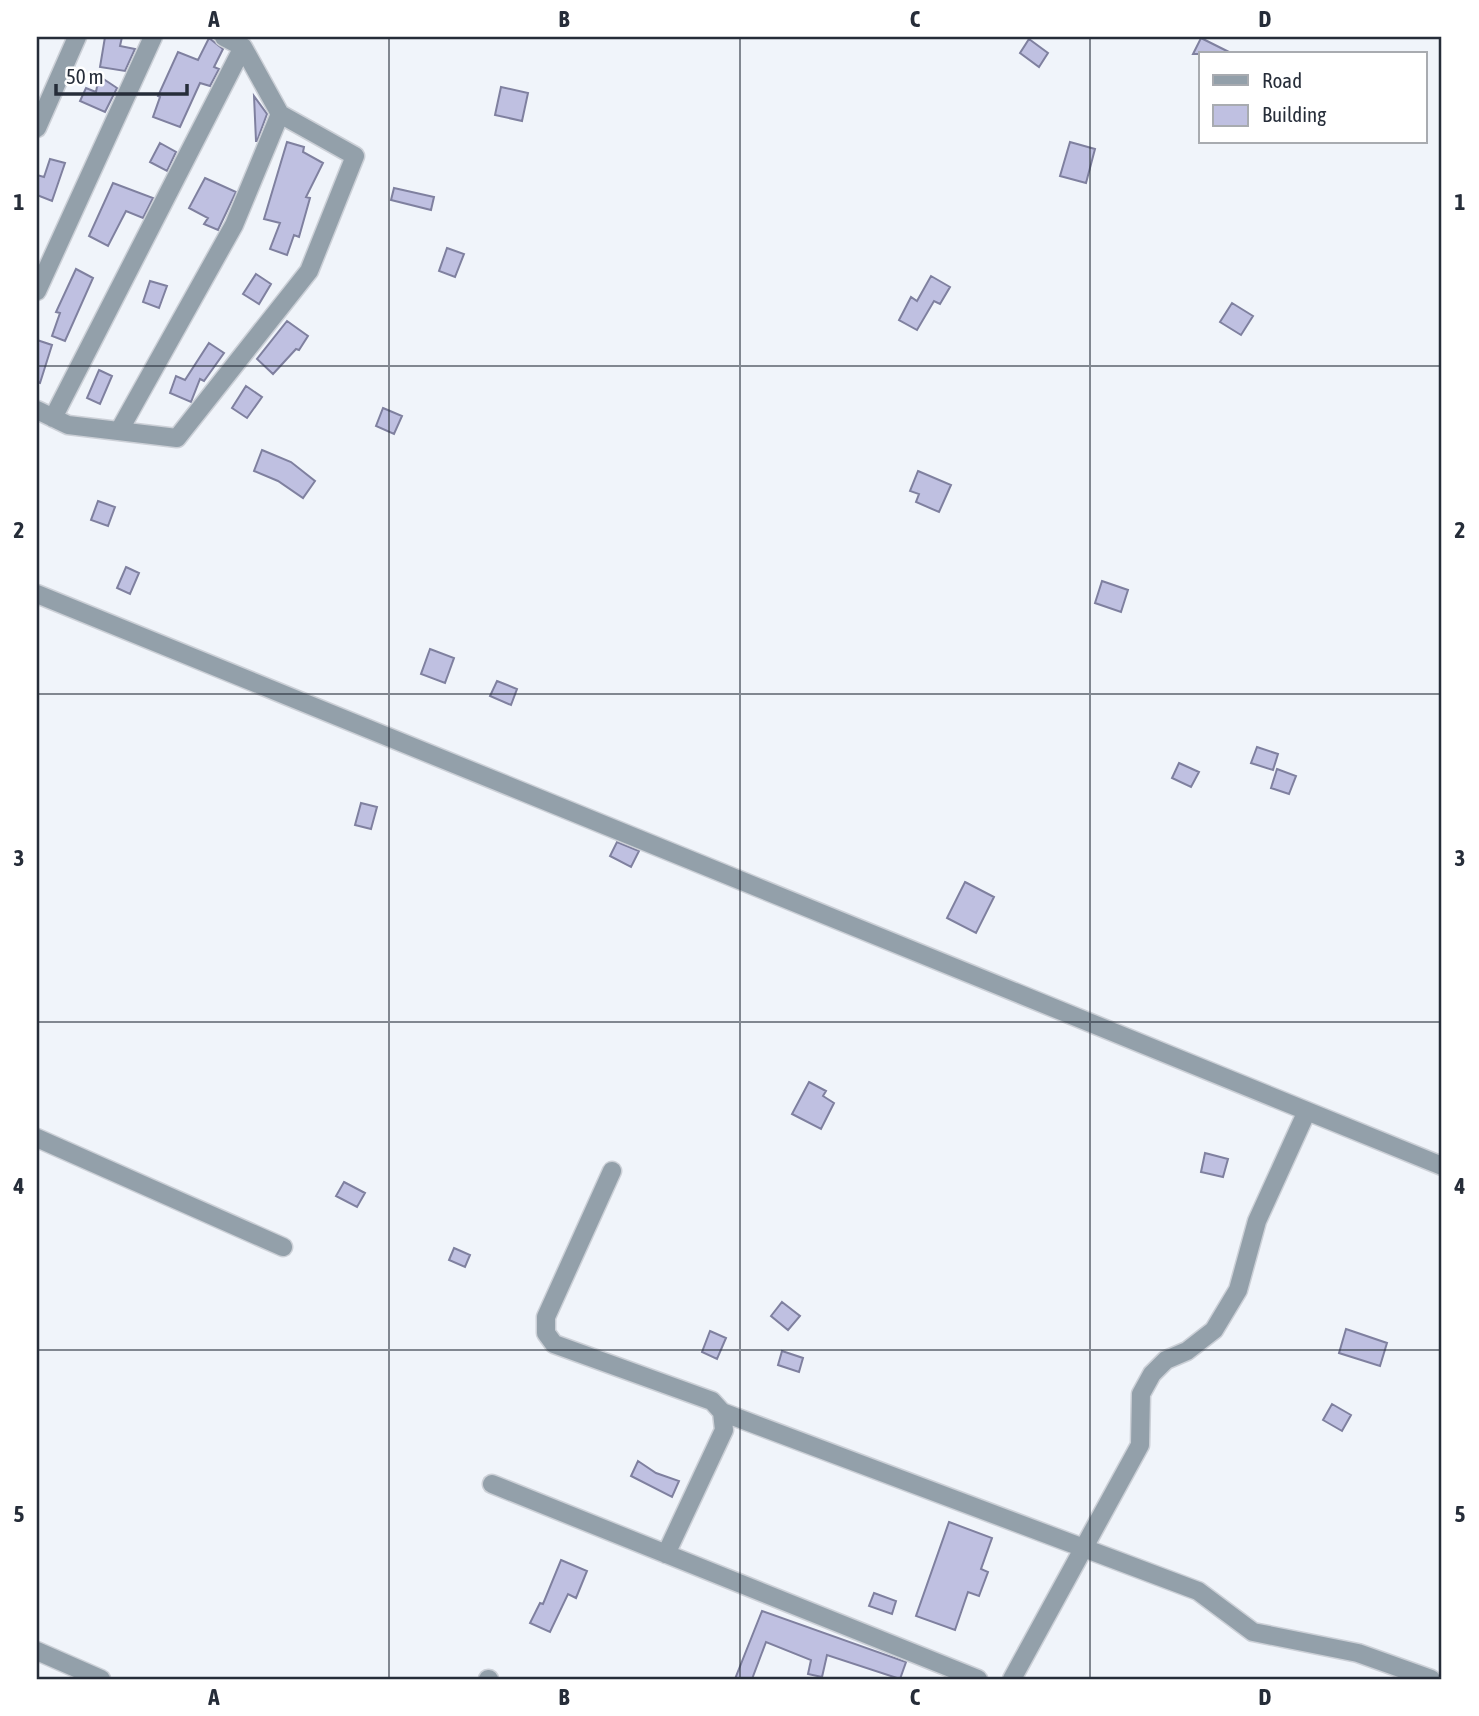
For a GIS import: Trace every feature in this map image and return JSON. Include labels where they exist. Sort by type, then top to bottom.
[{"type":"street","points":[[37,128],[77,37]]},
{"type":"street","points":[[37,291],[153,37]]},
{"type":"street","points":[[224,37],[243,47],[280,114],[355,156],[309,271],[177,438],[68,425],[45,414],[243,47]]},
{"type":"street","points":[[119,431],[234,225],[280,114]]},
{"type":"street","points":[[37,594],[1442,1166]]},
{"type":"street","points":[[1012,1679],[1140,1445],[1142,1394],[1152,1374],[1166,1360],[1187,1351],[1213,1330],[1238,1290],[1257,1220],[1307,1111]]},
{"type":"street","points":[[37,1138],[283,1247]]},
{"type":"street","points":[[612,1171],[546,1317],[546,1333],[554,1344],[712,1401],[722,1412],[1083,1550],[1198,1591],[1253,1632],[1358,1653],[1431,1679]]},
{"type":"street","points":[[666,1554],[724,1430],[722,1412]]},
{"type":"street","points":[[492,1484],[978,1679]]},
{"type":"street","points":[[37,1651],[70,1672],[100,1679]]},
{"type":"building","points":[[105,37],[122,37],[120,46],[135,49],[125,71],[100,67]]},
{"type":"building","points":[[209,38],[223,49],[214,67],[219,69],[210,86],[200,83],[180,127],[153,117],[160,97],[158,96],[178,52],[198,60]]},
{"type":"building","points":[[1201,38],[1229,52],[1199,52],[1193,54]]},
{"type":"building","points":[[1029,39],[1048,53],[1039,67],[1020,53]]},
{"type":"building","points":[[99,76],[117,88],[105,112],[80,101],[86,88],[96,92]]},
{"type":"building","points":[[501,87],[528,93],[522,121],[495,115]]},
{"type":"building","points":[[254,96],[267,114],[257,141],[256,141]]},
{"type":"building","points":[[287,142],[304,147],[303,152],[323,163],[306,197],[310,198],[299,237],[294,235],[287,255],[270,249],[280,223],[264,219]]},
{"type":"building","points":[[1070,142],[1095,149],[1086,183],[1060,176]]},
{"type":"building","points":[[160,143],[176,152],[167,171],[150,162]]},
{"type":"building","points":[[50,159],[65,163],[52,201],[37,195],[37,175],[44,177]]},
{"type":"building","points":[[205,178],[236,192],[218,230],[204,224],[208,218],[189,208]]},
{"type":"building","points":[[113,183],[153,198],[143,218],[126,211],[108,246],[89,236]]},
{"type":"building","points":[[394,188],[434,197],[431,210],[391,200]]},
{"type":"building","points":[[447,248],[464,254],[455,277],[439,271]]},
{"type":"building","points":[[76,269],[93,278],[65,341],[52,336],[60,313],[56,312]]},
{"type":"building","points":[[256,274],[271,284],[259,304],[243,294]]},
{"type":"building","points":[[931,276],[950,287],[940,304],[934,301],[917,330],[899,320],[911,297],[917,301]]},
{"type":"building","points":[[150,281],[167,286],[159,308],[143,302]]},
{"type":"building","points":[[1232,303],[1253,316],[1241,335],[1220,322]]},
{"type":"building","points":[[287,321],[308,336],[299,350],[296,349],[273,374],[257,359]]},
{"type":"building","points":[[37,340],[52,345],[40,383],[37,382]]},
{"type":"building","points":[[209,343],[224,353],[204,381],[200,379],[191,402],[170,393],[176,376],[185,380]]},
{"type":"building","points":[[99,370],[112,376],[100,404],[87,398]]},
{"type":"building","points":[[246,386],[262,397],[247,418],[232,408]]},
{"type":"building","points":[[383,408],[402,416],[394,434],[376,426]]},
{"type":"building","points":[[262,450],[291,462],[315,481],[303,498],[278,481],[254,471]]},
{"type":"building","points":[[918,471],[951,485],[939,512],[916,502],[919,494],[910,491]]},
{"type":"building","points":[[98,501],[115,507],[108,526],[91,520]]},
{"type":"building","points":[[126,567],[139,573],[130,594],[117,588]]},
{"type":"building","points":[[1102,581],[1128,590],[1121,612],[1095,603]]},
{"type":"building","points":[[430,649],[454,658],[445,683],[421,674]]},
{"type":"building","points":[[497,681],[517,689],[511,705],[490,696]]},
{"type":"building","points":[[1257,747],[1278,754],[1273,770],[1251,763]]},
{"type":"building","points":[[1179,763],[1199,772],[1191,787],[1172,778]]},
{"type":"building","points":[[1277,769],[1296,776],[1289,794],[1271,788]]},
{"type":"building","points":[[361,803],[377,807],[371,829],[355,825]]},
{"type":"building","points":[[617,842],[639,851],[631,867],[610,856]]},
{"type":"building","points":[[965,882],[994,897],[976,933],[947,918]]},
{"type":"building","points":[[809,1082],[826,1091],[823,1096],[834,1103],[821,1129],[792,1114]]},
{"type":"building","points":[[1205,1153],[1228,1159],[1223,1177],[1201,1172]]},
{"type":"building","points":[[344,1182],[365,1193],[357,1207],[336,1196]]},
{"type":"building","points":[[454,1248],[470,1255],[465,1267],[449,1260]]},
{"type":"building","points":[[782,1302],[800,1316],[788,1330],[771,1316]]},
{"type":"building","points":[[1346,1329],[1387,1343],[1380,1366],[1339,1353]]},
{"type":"building","points":[[710,1331],[726,1338],[717,1359],[702,1352]]},
{"type":"building","points":[[782,1351],[803,1358],[799,1372],[778,1365]]},
{"type":"building","points":[[1332,1404],[1351,1415],[1342,1431],[1323,1420]]},
{"type":"building","points":[[638,1461],[656,1473],[679,1481],[672,1497],[631,1476]]},
{"type":"building","points":[[949,1522],[992,1538],[981,1569],[988,1572],[979,1596],[968,1592],[955,1630],[916,1616]]},
{"type":"building","points":[[561,1560],[587,1571],[576,1598],[568,1594],[550,1632],[530,1623],[540,1603],[543,1604]]},
{"type":"building","points":[[874,1593],[896,1601],[892,1614],[869,1606]]},
{"type":"building","points":[[762,1611],[906,1662],[900,1679],[827,1655],[822,1677],[808,1674],[811,1660],[766,1642],[752,1679],[735,1679]]}]
